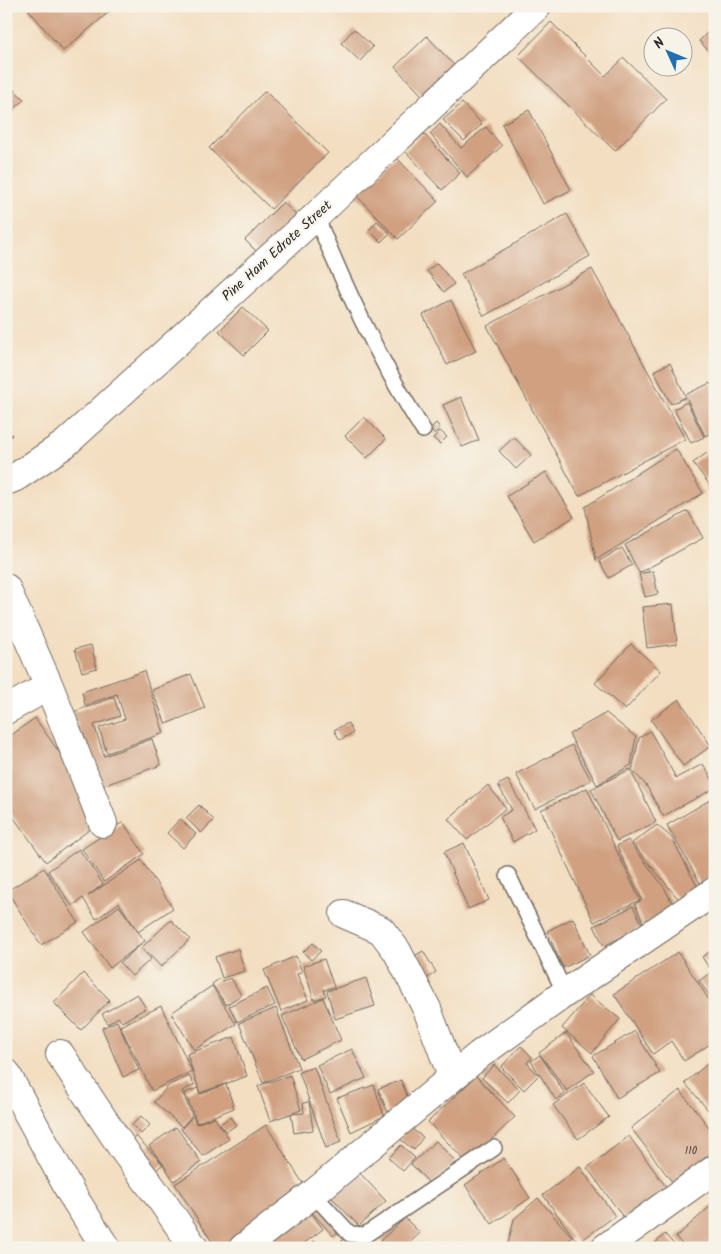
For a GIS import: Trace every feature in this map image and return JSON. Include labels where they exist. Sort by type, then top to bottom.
[{"type":"street","name":"Pine Ham Edrote Street","points":[[6,481],[16,477],[65,444],[316,216],[537,6]]},
{"type":"street","points":[[6,588],[49,686],[103,823]]},
{"type":"street","points":[[6,710],[49,686]]},
{"type":"street","points":[[243,1248],[313,1194],[452,1076],[564,992],[715,890]]},
{"type":"street","points":[[344,914],[381,930],[397,951],[427,1010],[452,1076]]},
{"type":"street","points":[[60,1054],[125,1152],[162,1200],[194,1248]]},
{"type":"street","points":[[6,1073],[71,1193],[106,1248]]},
{"type":"street","points":[[605,1248],[715,1169]]},
{"type":"lane","points":[[316,216],[345,286],[373,344],[423,430]]},
{"type":"lane","points":[[508,875],[564,992]]},
{"type":"lane","points":[[313,1194],[350,1234],[365,1235],[494,1148]]},
{"type":"building","points":[[32,6],[116,6],[63,51],[28,9]]},
{"type":"building","points":[[551,22],[605,76],[624,58],[666,99],[615,151],[518,56]]},
{"type":"building","points":[[715,25],[715,57],[699,41]]},
{"type":"building","points":[[354,29],[373,47],[360,61],[341,43]]},
{"type":"building","points":[[427,36],[454,65],[422,95],[395,67]]},
{"type":"building","points":[[6,83],[24,99],[6,118]]},
{"type":"building","points":[[265,91],[328,153],[271,209],[209,148]]},
{"type":"building","points":[[462,103],[482,124],[464,141],[443,120]]},
{"type":"building","points":[[529,110],[571,190],[543,204],[502,124]]},
{"type":"building","points":[[440,124],[461,148],[486,127],[502,146],[467,177],[430,134]]},
{"type":"building","points":[[424,134],[460,173],[442,190],[405,151]]},
{"type":"building","points":[[396,157],[438,201],[398,239],[356,195]]},
{"type":"building","points":[[283,202],[298,217],[260,255],[245,240]]},
{"type":"building","points":[[567,214],[590,256],[484,316],[461,274]]},
{"type":"building","points":[[377,221],[390,233],[381,242],[369,230]]},
{"type":"building","points":[[437,263],[454,284],[444,292],[427,271]]},
{"type":"building","points":[[592,269],[685,439],[579,496],[487,326]]},
{"type":"building","points":[[451,300],[476,351],[447,365],[423,315]]},
{"type":"building","points":[[243,307],[268,331],[244,355],[219,331]]},
{"type":"building","points":[[670,363],[685,395],[710,383],[715,393],[715,432],[705,436],[686,397],[671,404],[654,371]]},
{"type":"building","points":[[461,397],[479,440],[462,447],[443,405]]},
{"type":"building","points":[[687,402],[704,437],[691,443],[674,409]]},
{"type":"building","points":[[364,417],[386,439],[367,458],[345,436]]},
{"type":"building","points":[[436,423],[440,428],[434,434],[430,429]]},
{"type":"building","points":[[6,428],[12,435],[6,441]]},
{"type":"building","points":[[440,431],[447,437],[440,444],[433,438]]},
{"type":"building","points":[[514,437],[531,455],[516,469],[499,451]]},
{"type":"building","points":[[715,447],[714,519],[709,484],[693,463]]},
{"type":"building","points":[[676,449],[703,493],[596,560],[585,507]]},
{"type":"building","points":[[546,472],[574,517],[534,541],[507,496]]},
{"type":"building","points":[[688,511],[703,538],[639,573],[625,545]]},
{"type":"building","points":[[622,548],[632,565],[609,578],[599,561]]},
{"type":"building","points":[[653,571],[658,594],[645,597],[639,574]]},
{"type":"building","points":[[673,604],[677,644],[647,648],[642,607]]},
{"type":"building","points":[[631,644],[661,671],[625,710],[595,683]]},
{"type":"building","points":[[91,645],[97,668],[82,672],[75,649]]},
{"type":"building","points":[[144,671],[164,733],[107,753],[99,728],[125,719],[117,694],[85,705],[82,692]]},
{"type":"building","points":[[191,674],[205,708],[166,724],[152,690]]},
{"type":"building","points":[[114,697],[120,716],[94,725],[104,756],[152,739],[161,765],[99,787],[73,712]]},
{"type":"building","points":[[679,699],[711,746],[683,766],[651,720]]},
{"type":"building","points":[[606,713],[636,737],[631,765],[597,785],[569,734]]},
{"type":"building","points":[[35,718],[71,769],[93,827],[46,862],[6,807],[6,739]]},
{"type":"building","points":[[348,723],[353,733],[340,740],[334,730]]},
{"type":"building","points":[[650,731],[676,778],[703,764],[715,784],[715,788],[663,816],[646,785],[632,770],[639,738]]},
{"type":"building","points":[[572,745],[591,780],[535,809],[516,774]]},
{"type":"building","points":[[630,769],[656,822],[617,841],[591,789]]},
{"type":"building","points":[[508,780],[535,829],[513,842],[500,817],[512,810],[498,785]]},
{"type":"building","points":[[488,785],[506,808],[467,840],[448,819]]},
{"type":"building","points":[[587,788],[640,900],[594,922],[541,810]]},
{"type":"building","points":[[715,797],[715,875],[700,883],[667,825]]},
{"type":"building","points":[[199,805],[214,820],[201,833],[186,818]]},
{"type":"building","points":[[180,819],[196,834],[183,848],[167,833]]},
{"type":"building","points":[[123,822],[144,854],[104,882],[82,849]]},
{"type":"building","points":[[657,825],[672,838],[698,888],[680,901],[632,843]]},
{"type":"building","points":[[628,840],[664,887],[675,909],[644,925],[635,904],[642,900],[617,846]]},
{"type":"building","points":[[464,843],[489,900],[468,909],[444,852]]},
{"type":"building","points":[[79,849],[103,884],[88,896],[141,860],[173,908],[138,932],[119,903],[96,919],[83,898],[72,906],[48,871]]},
{"type":"building","points":[[44,868],[78,922],[41,945],[7,891]]},
{"type":"building","points":[[119,906],[145,941],[110,968],[84,932]]},
{"type":"building","points":[[633,906],[643,926],[604,946],[594,926]]},
{"type":"building","points":[[573,918],[590,955],[563,968],[547,931]]},
{"type":"building","points":[[171,920],[190,939],[161,967],[142,947]]},
{"type":"building","points":[[313,943],[321,951],[311,960],[303,952]]},
{"type":"building","points":[[139,946],[151,959],[132,976],[120,963]]},
{"type":"building","points":[[715,948],[715,966],[710,969],[702,957]]},
{"type":"building","points":[[238,949],[245,971],[222,978],[215,957]]},
{"type":"building","points":[[423,951],[436,972],[423,981],[409,959]]},
{"type":"building","points":[[678,952],[715,1009],[715,1041],[684,1061],[671,1041],[653,1054],[614,994]]},
{"type":"building","points":[[296,956],[302,972],[297,974],[308,1000],[281,1011],[264,970]]},
{"type":"building","points":[[324,959],[334,987],[324,990],[326,996],[314,1000],[303,966]]},
{"type":"building","points":[[715,969],[715,1003],[699,981]]},
{"type":"building","points":[[83,973],[110,1000],[81,1030],[54,1003]]},
{"type":"building","points":[[231,978],[241,995],[226,1005],[212,984],[219,979],[221,981]]},
{"type":"building","points":[[366,978],[375,1006],[335,1019],[327,991]]},
{"type":"building","points":[[212,986],[236,1024],[194,1050],[171,1013]]},
{"type":"building","points":[[267,988],[275,1005],[237,1022],[229,1006]]},
{"type":"building","points":[[137,994],[146,1008],[122,1022],[118,1017],[108,1024],[102,1014]]},
{"type":"building","points":[[590,995],[620,1019],[592,1053],[562,1028]]},
{"type":"building","points":[[323,998],[341,1040],[301,1059],[282,1016]]},
{"type":"building","points":[[161,1006],[192,1071],[152,1091],[120,1026]]},
{"type":"building","points":[[276,1008],[299,1068],[263,1083],[239,1023]]},
{"type":"building","points":[[117,1021],[139,1070],[123,1077],[102,1028]]},
{"type":"building","points":[[635,1031],[660,1073],[617,1098],[593,1056]]},
{"type":"building","points":[[566,1033],[594,1071],[567,1091],[539,1053]]},
{"type":"building","points":[[234,1037],[247,1076],[200,1093],[187,1054]]},
{"type":"building","points":[[521,1046],[532,1057],[527,1063],[539,1075],[524,1090],[501,1067]]},
{"type":"building","points":[[352,1049],[366,1078],[330,1094],[317,1065]]},
{"type":"building","points":[[540,1055],[565,1094],[556,1100],[531,1061]]},
{"type":"building","points":[[715,1057],[715,1118],[685,1083]]},
{"type":"building","points":[[494,1065],[520,1090],[508,1103],[482,1078]]},
{"type":"building","points":[[314,1067],[341,1142],[326,1148],[299,1072]]},
{"type":"building","points":[[290,1075],[301,1110],[270,1121],[258,1086]]},
{"type":"building","points":[[189,1076],[194,1085],[182,1091],[192,1115],[182,1127],[154,1102],[169,1085]]},
{"type":"building","points":[[476,1076],[515,1117],[467,1163],[428,1122]]},
{"type":"building","points":[[401,1080],[410,1104],[388,1113],[378,1089]]},
{"type":"building","points":[[584,1083],[609,1117],[578,1139],[553,1105]]},
{"type":"building","points":[[226,1084],[234,1108],[197,1123],[185,1093],[198,1088],[200,1094]]},
{"type":"building","points":[[374,1085],[384,1116],[351,1132],[337,1098]]},
{"type":"building","points":[[680,1090],[715,1135],[715,1150],[673,1183],[631,1128]]},
{"type":"building","points":[[309,1102],[313,1130],[294,1133],[291,1114],[304,1113],[303,1103]]},
{"type":"building","points":[[141,1116],[150,1125],[141,1134],[132,1125]]},
{"type":"building","points":[[193,1116],[196,1124],[214,1117],[229,1139],[203,1156],[181,1129]]},
{"type":"building","points":[[230,1117],[236,1125],[226,1132],[220,1124]]},
{"type":"building","points":[[266,1125],[309,1193],[222,1248],[216,1248],[175,1184]]},
{"type":"building","points":[[176,1127],[201,1162],[174,1181],[149,1146]]},
{"type":"building","points":[[409,1127],[423,1137],[414,1150],[400,1139]]},
{"type":"building","points":[[136,1136],[163,1164],[155,1171],[129,1143]]},
{"type":"building","points":[[629,1136],[672,1195],[630,1226],[587,1168]]},
{"type":"building","points":[[436,1141],[456,1162],[431,1185],[411,1164]]},
{"type":"building","points":[[401,1145],[415,1158],[403,1171],[389,1158]]},
{"type":"building","points":[[504,1158],[530,1198],[492,1224],[465,1185]]},
{"type":"building","points":[[580,1167],[615,1216],[578,1243],[543,1195]]},
{"type":"building","points":[[357,1170],[386,1201],[359,1226],[330,1196]]},
{"type":"building","points":[[538,1198],[572,1237],[560,1248],[508,1248],[514,1219]]},
{"type":"building","points":[[715,1202],[715,1248],[685,1248],[676,1237]]},
{"type":"building","points":[[320,1205],[341,1229],[333,1236],[312,1212]]},
{"type":"building","points":[[308,1208],[323,1229],[298,1248],[253,1248]]},
{"type":"building","points":[[405,1218],[420,1233],[404,1248],[388,1248],[381,1240]]},
{"type":"building","points":[[665,1234],[677,1248],[650,1248]]},
{"type":"building","points":[[368,1238],[378,1248],[334,1248],[344,1239],[351,1247],[357,1240],[361,1245]]},
{"type":"building","points":[[314,1241],[321,1248],[307,1248]]}]
